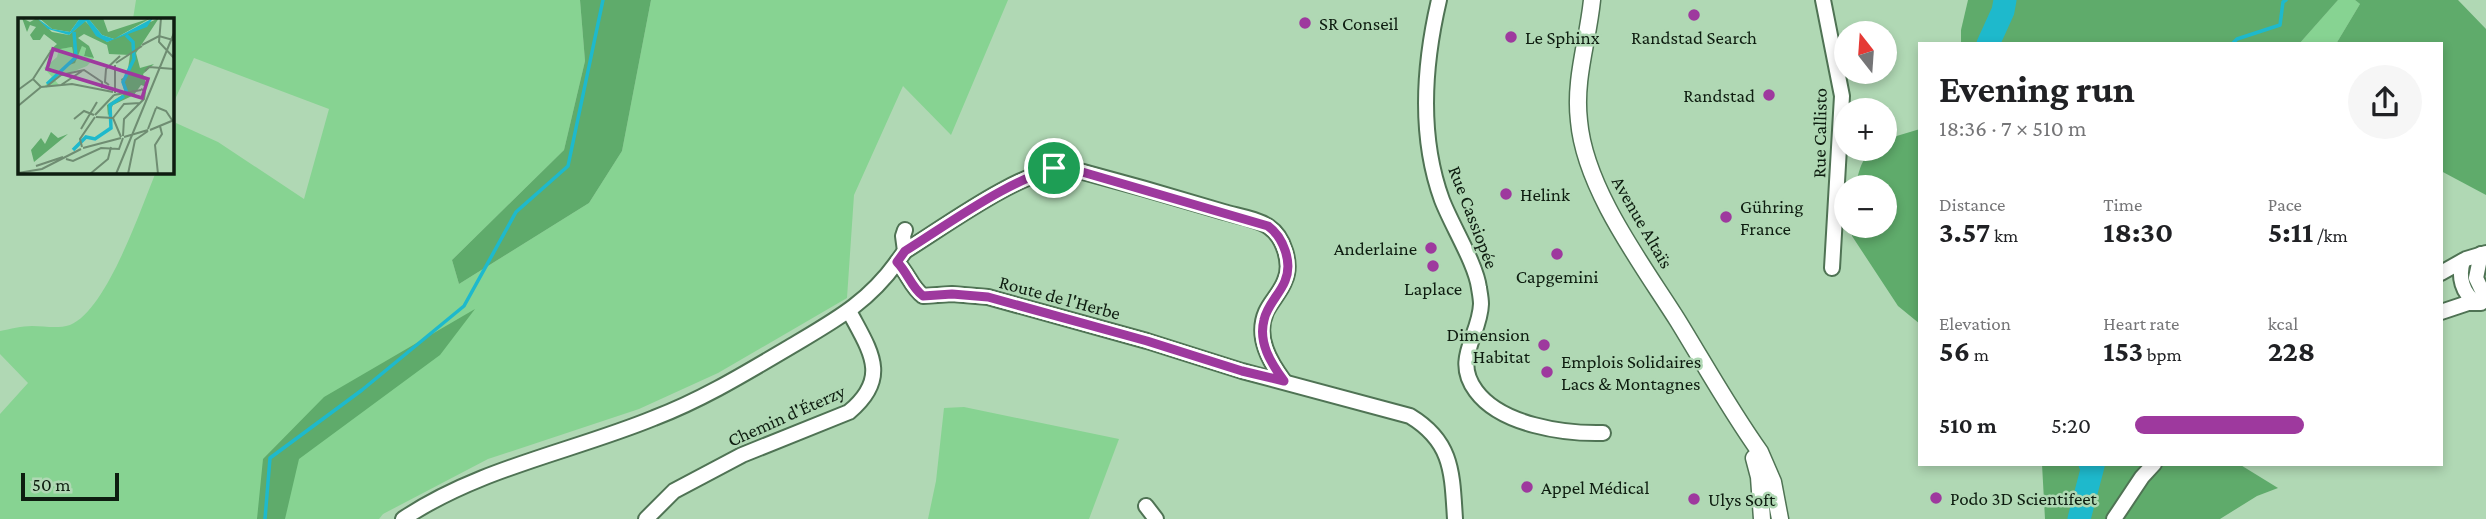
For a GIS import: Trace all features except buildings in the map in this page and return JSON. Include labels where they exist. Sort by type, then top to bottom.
[{"type":"street","name":"Rue Cassiopée","points":[[1439,0],[1430,39],[1426,99],[1431,159],[1441,198],[1479,284],[1481,306],[1469,344],[1466,361],[1468,375],[1481,398],[1498,411],[1517,420],[1576,434],[1603,433]]},
{"type":"street","name":"Rue Callisto","points":[[1823,0],[1842,96],[1832,268]]},
{"type":"street","name":"Avenue Altaïs","points":[[1593,3],[1578,88],[1579,123],[1595,183],[1760,452],[1770,475],[1780,519]]},
{"type":"street","points":[[403,519],[474,481],[654,418],[718,390],[849,311],[881,285],[901,256],[997,194],[1054,168],[1065,167],[1173,196],[1268,226],[1280,240],[1288,270],[1285,281],[1263,320],[1264,345],[1269,360],[1284,381]]},
{"type":"street","points":[[901,256],[905,230]]},
{"type":"street","points":[[2443,272],[2484,253]]},
{"type":"street","points":[[2483,302],[2476,278],[2484,253]]},
{"type":"street","name":"Route de l'Herbe","points":[[901,256],[914,289],[923,296],[952,294],[988,297],[1147,341],[1242,371],[1409,415],[1422,423],[1440,441],[1445,451],[1455,519]]},
{"type":"street","points":[[2463,261],[2460,272],[2468,296],[2483,302]]},
{"type":"street","points":[[2443,311],[2460,305],[2483,302]]},
{"type":"street","name":"Chemin d'Éterzy","points":[[646,519],[674,491],[742,455],[849,412],[863,400],[872,386],[873,359],[849,311]]},
{"type":"street","points":[[1242,371],[1269,360]]},
{"type":"street","name":"Avenue Altaïs","points":[[1746,432],[1759,477],[1762,519]]},
{"type":"street","points":[[2114,519],[2152,466]]},
{"type":"street","points":[[1146,506],[1156,519]]},
{"type":"green space","points":[[136,0],[580,0],[585,61],[564,150],[452,260],[459,284],[589,203],[622,151],[651,0],[1008,0],[951,135],[903,86],[854,195],[847,298],[718,373],[639,409],[488,459],[383,514],[379,519],[0,519],[0,414],[28,383],[0,354],[0,331],[28,326],[65,326],[84,316],[110,279],[156,173],[173,173],[173,130],[176,123],[218,142],[304,199],[329,109],[194,58],[173,104],[173,18],[133,18]]},
{"type":"green space","points":[[580,0],[651,0],[622,151],[589,203],[459,284],[452,260],[564,150],[585,61]]},
{"type":"green space","points":[[1968,0],[2338,0],[2301,42],[1961,42]]},
{"type":"green space","points":[[2338,0],[2355,0],[2360,4],[2337,42],[2301,42]]},
{"type":"green space","points":[[2355,0],[2458,0],[2486,29],[2486,195],[2443,172],[2443,42],[2337,42],[2360,4]]},
{"type":"green space","points":[[1918,130],[1918,322],[1898,306],[1853,238],[1897,238],[1897,175],[1859,175],[1863,161],[1897,161],[1897,136]]},
{"type":"green space","points":[[475,309],[440,355],[299,459],[285,519],[257,519],[263,459],[324,397]]},
{"type":"green space","points":[[964,407],[1119,439],[1089,519],[928,519],[936,481],[944,408]]},
{"type":"green space","points":[[2042,466],[2242,466],[2278,488],[2257,496],[2220,519],[2045,519]]},
{"type":"waterway","points":[[265,519],[270,458],[362,390],[464,306],[516,212],[568,166],[603,0]]},
{"type":"waterway","points":[[1989,42],[2005,0]]},
{"type":"waterway","points":[[2234,42],[2280,25],[2283,2],[2286,0]]},
{"type":"waterway","points":[[2079,519],[2093,466]]},
{"type":"place","name":"Randstad Search","points":[[1694,15]]},
{"type":"place","name":"SR Conseil","points":[[1305,23]]},
{"type":"place","name":"Le Sphinx","points":[[1511,37]]},
{"type":"place","name":"Randstad","points":[[1769,95]]},
{"type":"place","name":"Helink","points":[[1506,194]]},
{"type":"place","name":"Gühring France","points":[[1726,217]]},
{"type":"place","name":"Anderlaine","points":[[1431,248]]},
{"type":"place","name":"Capgemini","points":[[1557,254]]},
{"type":"place","name":"Laplace","points":[[1433,266]]},
{"type":"place","name":"Dimension Habitat","points":[[1544,345]]},
{"type":"place","name":"Emplois Solidaires Lacs & Montagnes","points":[[1547,372]]},
{"type":"place","name":"Appel Médical","points":[[1527,487]]},
{"type":"place","name":"Podo 3D Scientifeet","points":[[1936,498]]},
{"type":"place","name":"Ulys Soft","points":[[1694,499]]},
{"type":"route","points":[[1065,167],[1173,196],[1272,229],[1285,251],[1288,270],[1285,281],[1263,320],[1264,345],[1269,360],[1284,381],[988,297],[973,294],[923,296],[914,289],[906,271],[897,262],[905,251],[997,194],[1035,174],[1054,168],[1065,167]]}]
